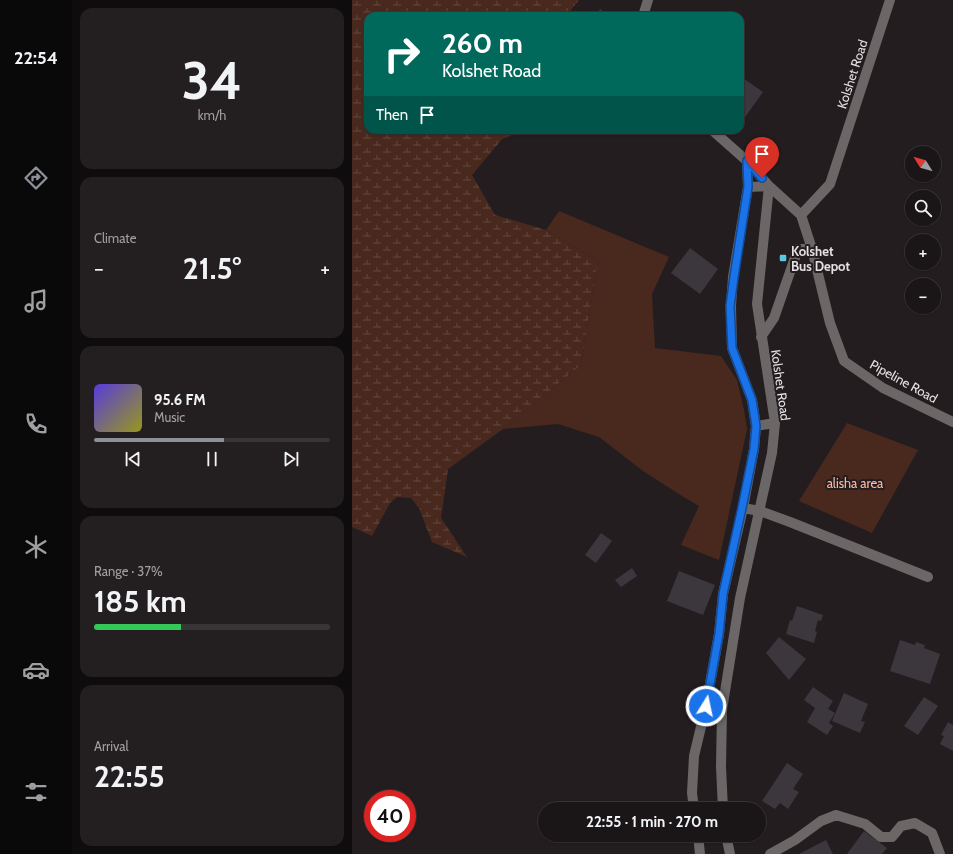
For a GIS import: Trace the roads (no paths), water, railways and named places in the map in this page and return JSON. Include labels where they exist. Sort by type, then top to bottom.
[{"type":"street","points":[[644,12],[648,0]]},
{"type":"street","name":"Kolshet Road","points":[[800,215],[830,184],[890,0]]},
{"type":"street","points":[[717,134],[747,161],[769,186]]},
{"type":"street","points":[[693,802],[692,793],[694,756],[706,706],[719,634],[723,594],[754,449],[756,426],[752,400],[732,348],[730,306],[748,187],[747,161]]},
{"type":"street","points":[[748,187],[769,186]]},
{"type":"street","name":"Kolshet Road","points":[[723,802],[721,767],[722,710],[740,598],[772,452],[775,423],[757,304],[769,186]]},
{"type":"street","name":"Pipeline Road","points":[[769,186],[800,215],[812,249],[830,323],[844,361],[883,388],[953,422]]},
{"type":"street","points":[[761,337],[774,318],[798,249],[812,249]]},
{"type":"street","points":[[756,426],[775,423]]},
{"type":"street","points":[[742,508],[760,511],[928,577]]},
{"type":"street","points":[[723,594],[740,598]]},
{"type":"street","points":[[706,706],[722,710]]},
{"type":"street","points":[[770,854],[795,840],[821,821],[836,815],[865,824],[881,837],[892,837],[901,826],[915,823],[932,833],[940,854]]},
{"type":"street","points":[[699,842],[700,854]]},
{"type":"street","points":[[727,842],[730,854]]},
{"type":"place","name":"Kolshet Bus Depot","points":[[783,258]]},
{"type":"park label","name":"alisha area","points":[[855,483]]}]
